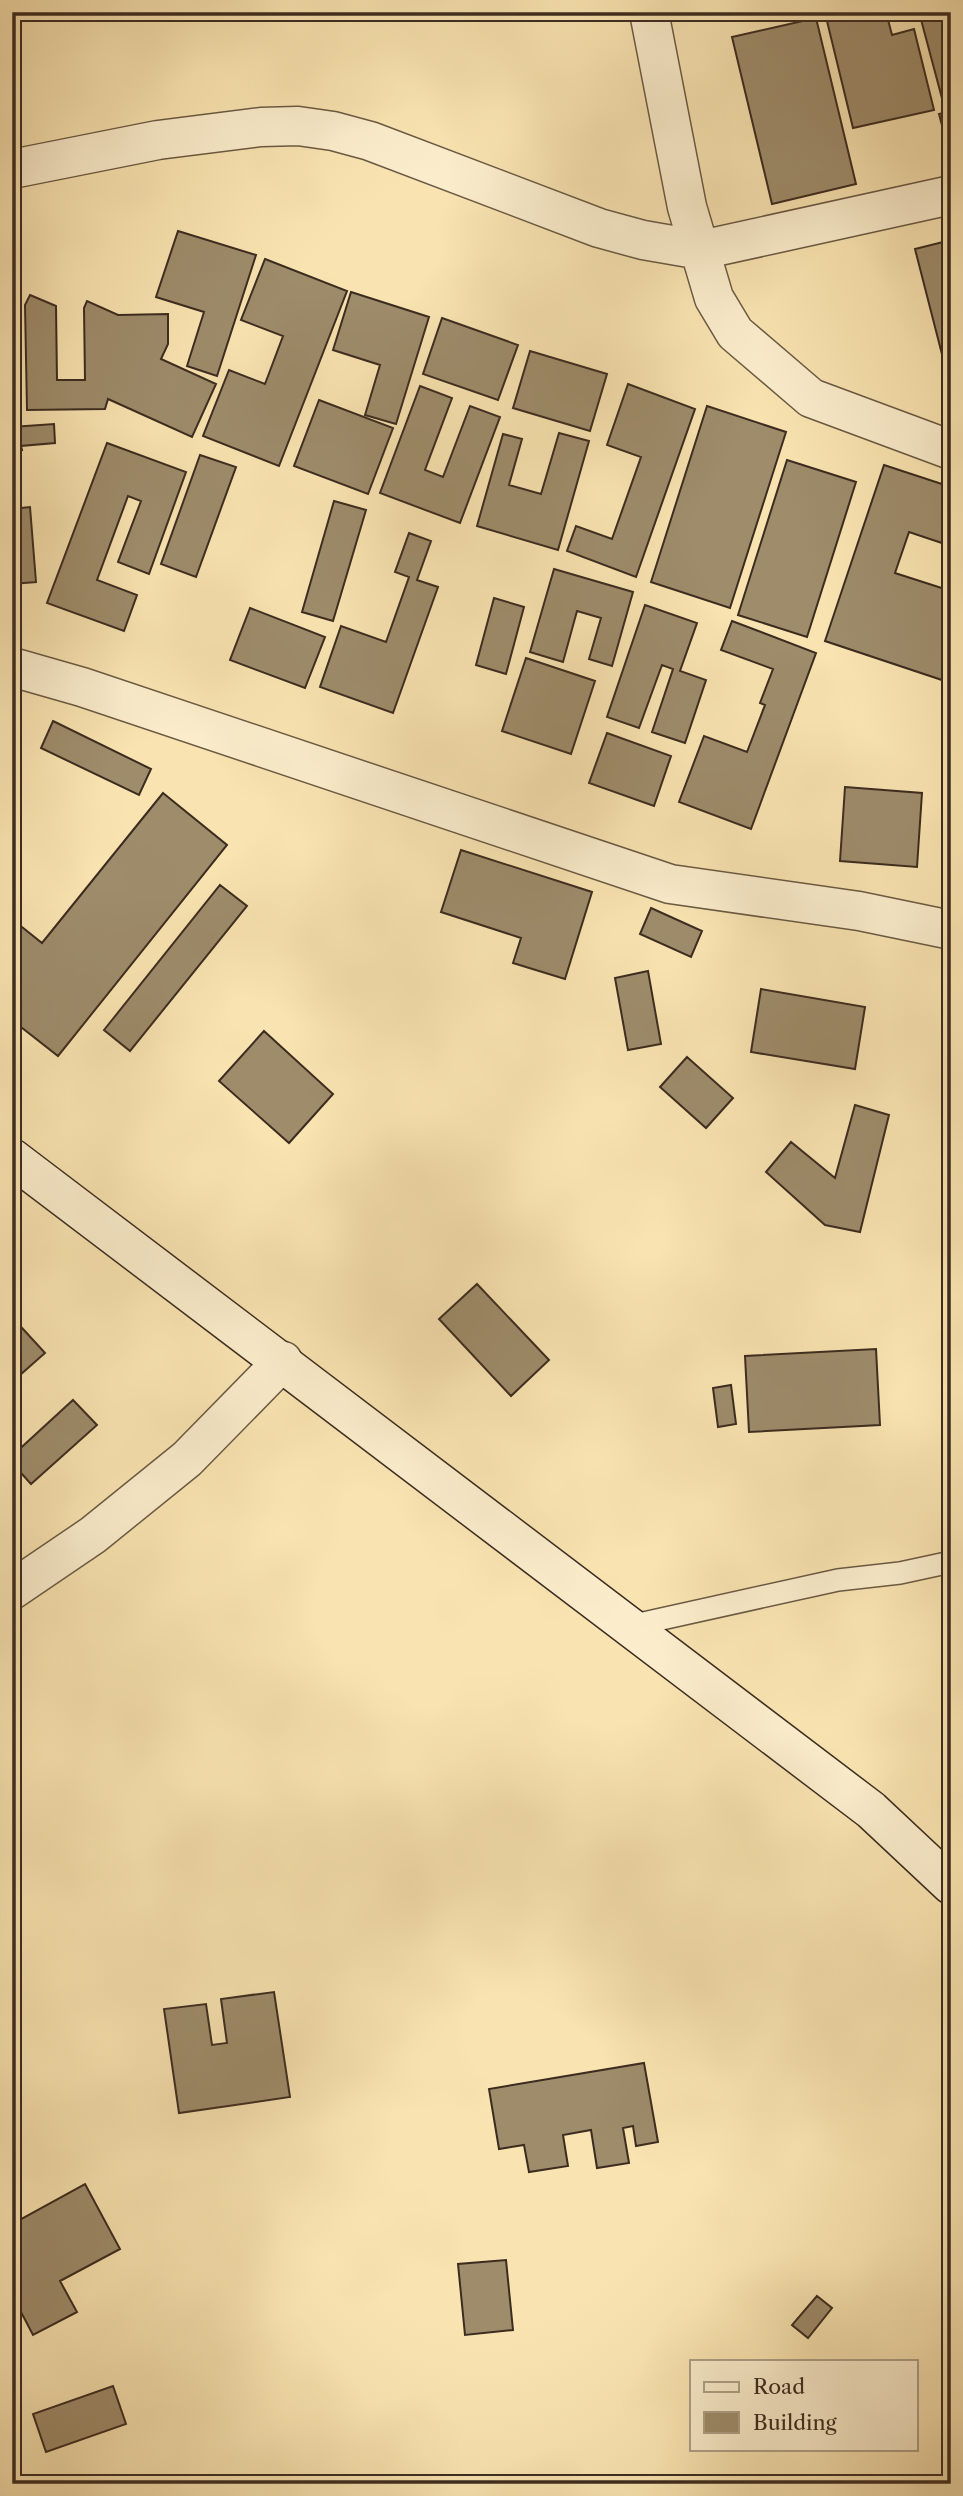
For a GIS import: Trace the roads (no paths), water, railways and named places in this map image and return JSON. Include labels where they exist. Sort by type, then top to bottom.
[{"type":"street","points":[[649,12],[687,207],[714,298],[735,333],[811,398],[951,450]]},
{"type":"street","points":[[12,169],[158,141],[261,127],[298,126],[333,131],[370,141],[599,228],[643,240],[701,250],[951,195]]},
{"type":"street","points":[[12,667],[82,687],[670,884],[859,911],[951,930]]},
{"type":"street","points":[[12,1158],[283,1361],[871,1810],[951,1885]]},
{"type":"street","points":[[12,1590],[93,1535],[187,1459],[283,1361]]},
{"type":"lane","points":[[630,1626],[838,1580],[900,1573],[951,1562]]}]
